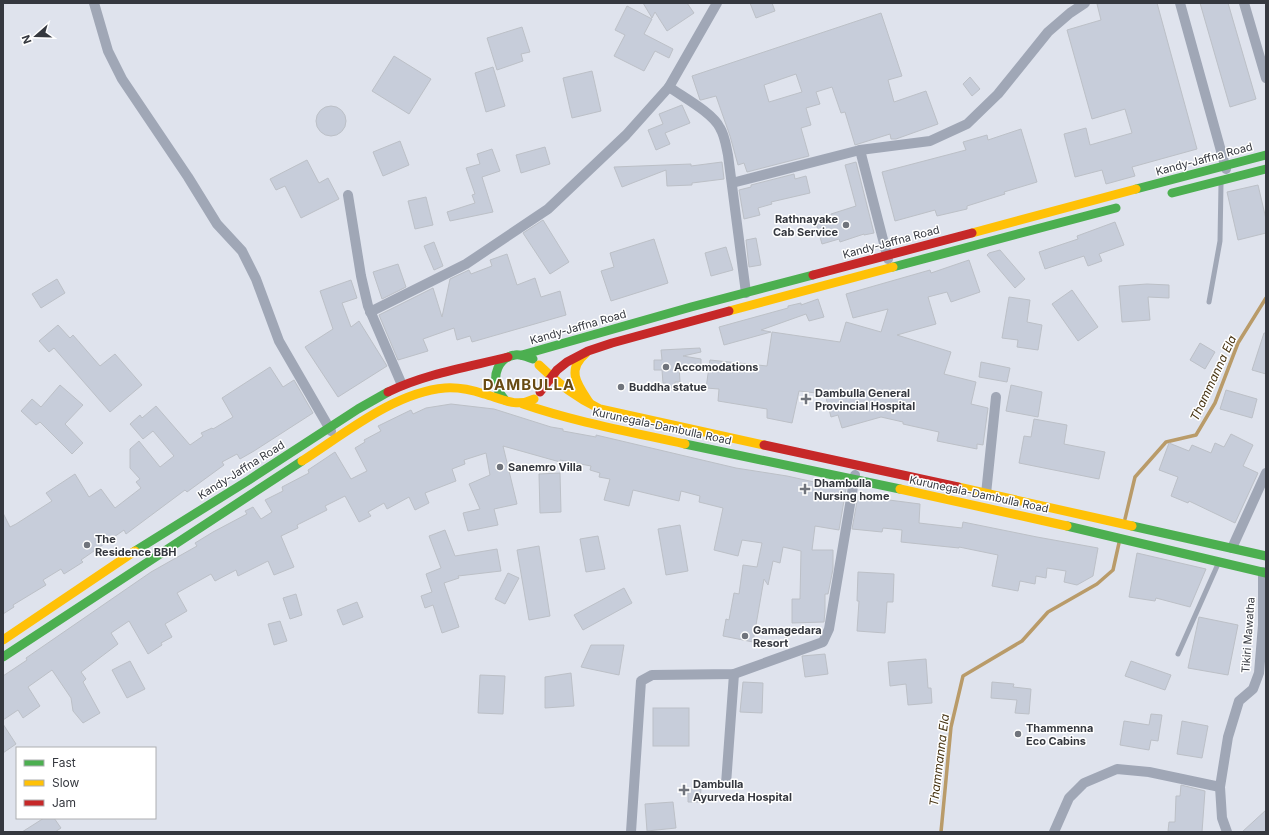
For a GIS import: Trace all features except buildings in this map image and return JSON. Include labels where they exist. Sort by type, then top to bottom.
[{"type":"highway","name":"Kandy-Jaffna Road","points":[[522,355],[746,293],[1266,155]]},
{"type":"highway","points":[[1162,195],[1266,170]]},
{"type":"highway","points":[[3,658],[378,411],[415,394],[431,390],[458,388],[486,394],[511,403],[523,404],[536,397],[563,364],[590,350],[648,333],[1125,206]]},
{"type":"highway","points":[[926,245],[930,258]]},
{"type":"highway","points":[[590,350],[577,361],[574,372],[576,379],[590,405]]},
{"type":"highway","points":[[505,400],[496,388],[495,374],[497,367],[502,362],[508,357],[515,355],[522,355],[534,360],[539,365],[543,378],[543,385],[540,392]]},
{"type":"highway","name":"Kandy-Jaffna Road","points":[[3,640],[146,544],[249,480],[362,406],[402,385],[456,369],[508,357]]},
{"type":"highway","name":"Kurunegala-Dambulla Road","points":[[539,365],[565,389],[590,405],[600,409],[631,417],[1141,527],[1266,556]]},
{"type":"highway","name":"Kurunegala-Dambulla Road","points":[[523,404],[546,412],[602,426],[936,496],[1104,534],[1265,573]]},
{"type":"highway","points":[[791,466],[793,451]]},
{"type":"street","points":[[94,3],[108,51],[122,79],[188,177],[217,224],[242,251],[256,279],[279,341],[330,427],[334,440]]},
{"type":"street","points":[[370,312],[466,264],[548,209],[626,136],[668,87],[717,3]]},
{"type":"street","points":[[732,183],[860,150],[930,141],[967,124],[998,94],[1048,32],[1070,13],[1085,3]]},
{"type":"street","points":[[1180,3],[1226,166],[1225,180]]},
{"type":"street","points":[[1244,3],[1266,78]]},
{"type":"street","points":[[668,87],[705,111],[716,121],[720,128],[726,144],[746,293]]},
{"type":"street","points":[[860,150],[890,269]]},
{"type":"street","points":[[348,195],[362,276],[370,312],[402,385]]},
{"type":"street","points":[[986,494],[996,397]]},
{"type":"street","points":[[631,832],[641,681],[652,675],[734,674],[823,642],[829,629],[856,466]]},
{"type":"street","points":[[1232,548],[1266,473]]},
{"type":"street","name":"Tikiri Mawatha","points":[[1226,832],[1222,818],[1220,788],[1228,737],[1239,701],[1253,689],[1259,674],[1265,573]]},
{"type":"street","points":[[726,784],[734,674]]},
{"type":"street","points":[[1054,832],[1069,798],[1084,782],[1117,770],[1148,772],[1220,788]]},
{"type":"lane","points":[[1209,302],[1220,241],[1225,180]]},
{"type":"lane","points":[[1178,654],[1219,562]]},
{"type":"waterway","name":"Thammanna Ela","points":[[1125,519],[1135,477],[1166,442],[1196,435],[1215,403],[1238,343],[1266,298]]},
{"type":"waterway","name":"Thammanna Ela","points":[[941,832],[951,727],[963,676],[1022,641],[1048,612],[1097,584],[1113,570],[1119,543]]},
{"type":"traffic: fast","points":[[1136,189],[1266,155]]},
{"type":"traffic: fast","points":[[1172,193],[1266,169]]},
{"type":"traffic: fast","points":[[893,267],[1116,208]]},
{"type":"traffic: fast","points":[[522,355],[691,307],[813,275]]},
{"type":"traffic: fast","points":[[505,400],[496,385],[496,373],[501,363],[504,359],[515,355],[522,355],[533,359]]},
{"type":"traffic: fast","points":[[135,551],[249,480],[358,409],[388,392]]},
{"type":"traffic: fast","points":[[685,444],[900,489]]},
{"type":"traffic: fast","points":[[3,657],[302,461]]},
{"type":"traffic: fast","points":[[1067,526],[1266,573]]},
{"type":"traffic: fast","points":[[1132,526],[1266,556]]},
{"type":"traffic: slow","points":[[972,233],[1136,189]]},
{"type":"traffic: slow","points":[[729,311],[893,267]]},
{"type":"traffic: slow","points":[[586,353],[576,365],[575,371],[578,383],[589,402]]},
{"type":"traffic: slow","points":[[539,365],[568,390],[600,409],[764,445]]},
{"type":"traffic: slow","points":[[302,461],[370,416],[407,397],[426,391],[445,388],[465,389],[515,403],[527,402],[534,399]]},
{"type":"traffic: slow","points":[[523,404],[583,421],[685,444]]},
{"type":"traffic: slow","points":[[958,487],[1132,526]]},
{"type":"traffic: slow","points":[[900,489],[1067,526]]},
{"type":"traffic: slow","points":[[3,640],[135,551]]},
{"type":"traffic: jam","points":[[813,275],[972,233]]},
{"type":"traffic: jam","points":[[540,392],[557,370],[567,362],[588,351],[729,311]]},
{"type":"traffic: jam","points":[[388,392],[417,380],[508,357]]},
{"type":"traffic: jam","points":[[764,445],[958,487]]},
{"type":"place","name":"Rathnayake Cab Service","points":[[846,225]]},
{"type":"place","name":"Accomodations","points":[[666,367]]},
{"type":"place","name":"Buddha statue","points":[[621,387]]},
{"type":"place","name":"Dambulla General Provincial Hospital","points":[[806,399]]},
{"type":"place","name":"Sanemro Villa","points":[[500,467]]},
{"type":"place","name":"Dhambulla Nursing home","points":[[805,489]]},
{"type":"place","name":"The Residence BBH","points":[[87,545]]},
{"type":"place","name":"Gamagedara Resort","points":[[745,636]]},
{"type":"place","name":"Thammenna Eco Cabins","points":[[1018,734]]},
{"type":"place","name":"Dambulla Ayurveda Hospital","points":[[684,790]]},
{"type":"district","name":"DAMBULLA","points":[[529,384]]}]
